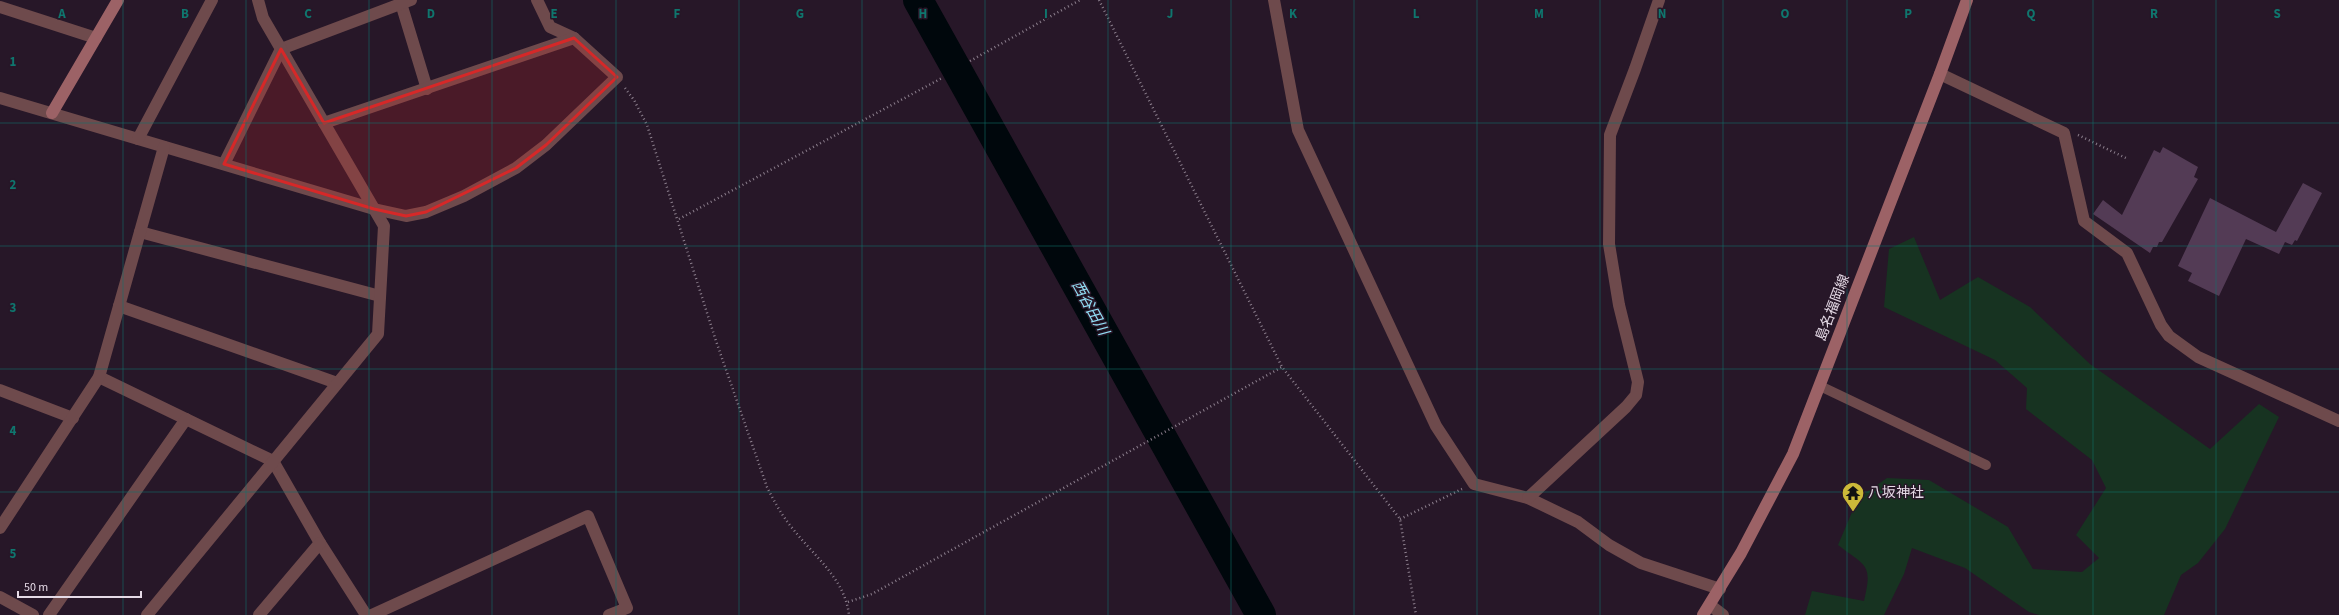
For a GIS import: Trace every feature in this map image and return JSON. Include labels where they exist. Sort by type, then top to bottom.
[{"type":"main road","points":[[52,113],[118,0]]},
{"type":"main road","name":"島名福岡線","points":[[1707,610],[1720,589],[1793,454],[1940,74],[1966,0]]},
{"type":"street","points":[[138,139],[212,0]]},
{"type":"street","points":[[147,615],[378,334],[384,226],[263,18],[258,0]]},
{"type":"street","points":[[0,98],[374,209],[406,216],[426,212],[464,196],[516,168],[546,146],[617,77],[574,38],[550,27],[537,0]]},
{"type":"street","points":[[1274,0],[1298,130],[1436,426],[1474,484],[1528,498],[1578,522],[1609,545],[1641,563],[1720,589]]},
{"type":"street","points":[[1528,498],[1626,407],[1636,395],[1638,382],[1619,305],[1610,244],[1610,135],[1636,70],[1659,0]]},
{"type":"street","points":[[224,164],[281,49],[404,1],[427,89]]},
{"type":"street","points":[[0,7],[96,38]]},
{"type":"street","points":[[324,123],[574,38]]},
{"type":"street","points":[[1940,74],[2064,133],[2084,221],[2127,253],[2161,325],[2169,336],[2198,357],[2339,421]]},
{"type":"street","points":[[0,528],[99,377],[164,146]]},
{"type":"street","points":[[140,232],[380,296]]},
{"type":"street","points":[[119,306],[337,383]]},
{"type":"street","points":[[99,377],[273,461],[320,542],[366,615]]},
{"type":"street","points":[[0,390],[73,418]]},
{"type":"street","points":[[49,615],[186,419]]},
{"type":"street","points":[[372,615],[588,516],[627,608],[609,615]]},
{"type":"street","points":[[259,615],[320,542]]},
{"type":"street","points":[[0,597],[33,615]]},
{"type":"street","points":[[1707,610],[1723,615]]},
{"type":"lane","points":[[1820,386],[1986,465]]},
{"type":"path","points":[[970,61],[1080,0]]},
{"type":"path","points":[[1099,0],[1282,367],[1400,519],[1416,615]]},
{"type":"path","points":[[617,77],[634,100],[647,125],[679,219],[716,341],[767,487],[778,508],[793,529],[820,557],[842,590],[848,602],[849,615]]},
{"type":"path","points":[[679,219],[942,78]]},
{"type":"path","points":[[2064,133],[2079,135],[2128,159]]},
{"type":"path","points":[[848,602],[872,594],[1282,367]]},
{"type":"path","points":[[1400,519],[1474,484]]},
{"type":"highlighted area","points":[[574,38],[617,77],[546,145],[516,168],[426,212],[406,216],[374,209],[224,164],[281,49],[324,123]]},
{"type":"green space","points":[[1914,237],[1940,300],[1978,277],[2030,307],[2090,364],[2210,449],[2259,404],[2279,417],[2225,529],[2198,563],[2181,575],[2164,615],[2039,615],[2029,612],[1965,568],[1912,548],[1904,574],[1884,615],[1805,615],[1812,591],[1864,601],[1868,579],[1865,567],[1861,562],[1838,545],[1858,498],[1887,478],[1929,480],[2008,527],[2033,569],[2082,572],[2099,558],[2076,535],[2106,488],[2092,460],[2026,409],[2027,388],[1995,360],[1884,307],[1889,249]]},
{"type":"building","points":[[2163,147],[2198,167],[2194,177],[2198,179],[2162,242],[2159,242],[2157,247],[2153,247],[2150,253],[2093,214],[2103,200],[2122,215],[2154,150],[2160,153]]},
{"type":"building","points":[[2303,183],[2322,193],[2297,241],[2295,240],[2292,245],[2285,242],[2279,254],[2246,239],[2219,296],[2188,281],[2192,273],[2178,266],[2210,198],[2276,232]]},
{"type":"waterway","name":"西谷田川","points":[[918,0],[1261,615]]},
{"type":"place","name":"八坂神社","points":[[1853,512]]}]
